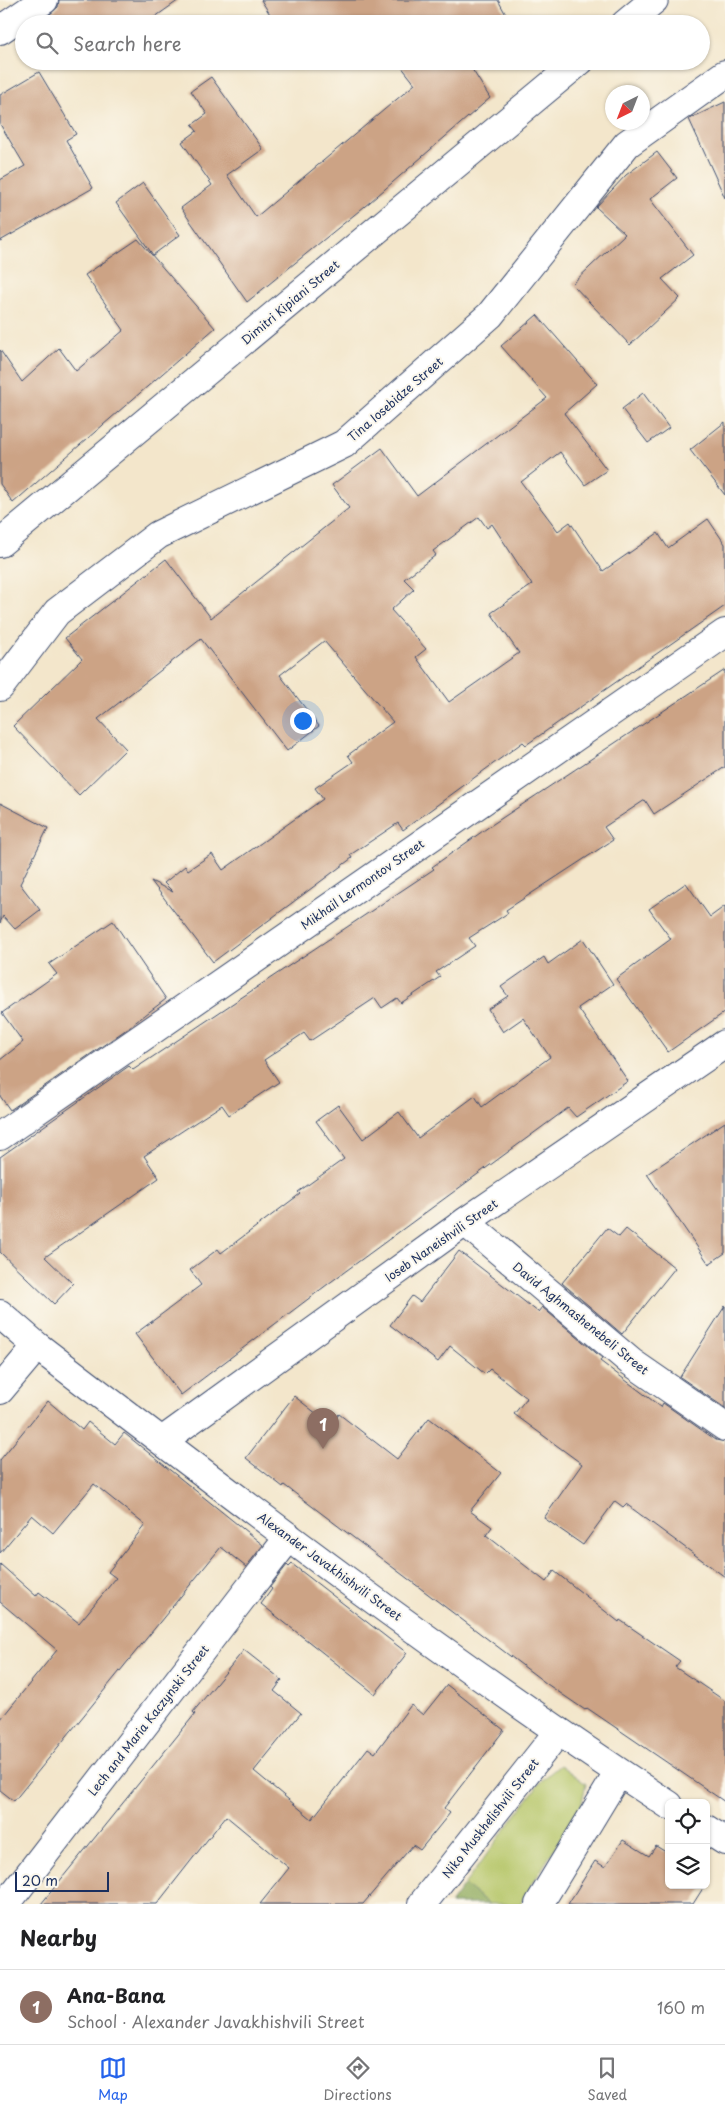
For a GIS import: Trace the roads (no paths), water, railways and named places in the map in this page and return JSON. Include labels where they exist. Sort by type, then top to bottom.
[{"type":"street","points":[[22,15],[44,0]]},
{"type":"street","points":[[636,15],[654,0]]},
{"type":"street","points":[[0,30],[15,20]]},
{"type":"street","name":"Dimitri Kipiani Street","points":[[0,543],[569,70]]},
{"type":"street","name":"Tina Iosebidze Street","points":[[0,687],[57,612],[158,534],[344,444],[490,315],[627,144],[725,74]]},
{"type":"street","name":"Mikhail Lermontov Street","points":[[0,1136],[725,633]]},
{"type":"street","name":"Ioseb Naneishvili Street","points":[[162,1441],[465,1222],[725,1044]]},
{"type":"street","name":"David Aghmashenebeli Street","points":[[465,1222],[631,1362],[725,1427]]},
{"type":"street","name":"Alexander Javakhishvili Street","points":[[0,1314],[37,1346],[289,1537],[558,1732],[665,1802]]},
{"type":"street","points":[[0,1390],[37,1346]]},
{"type":"street","name":"Lech and Maria Kaczynski Street","points":[[6,1904],[289,1537]]},
{"type":"street","name":"Niko Muskhelishvili Street","points":[[422,1904],[558,1732]]},
{"type":"street","points":[[539,1904],[619,1772]]},
{"type":"street","points":[[710,1832],[725,1841]]},
{"type":"place","name":"Ana-Bana","points":[[323,1449]]}]
